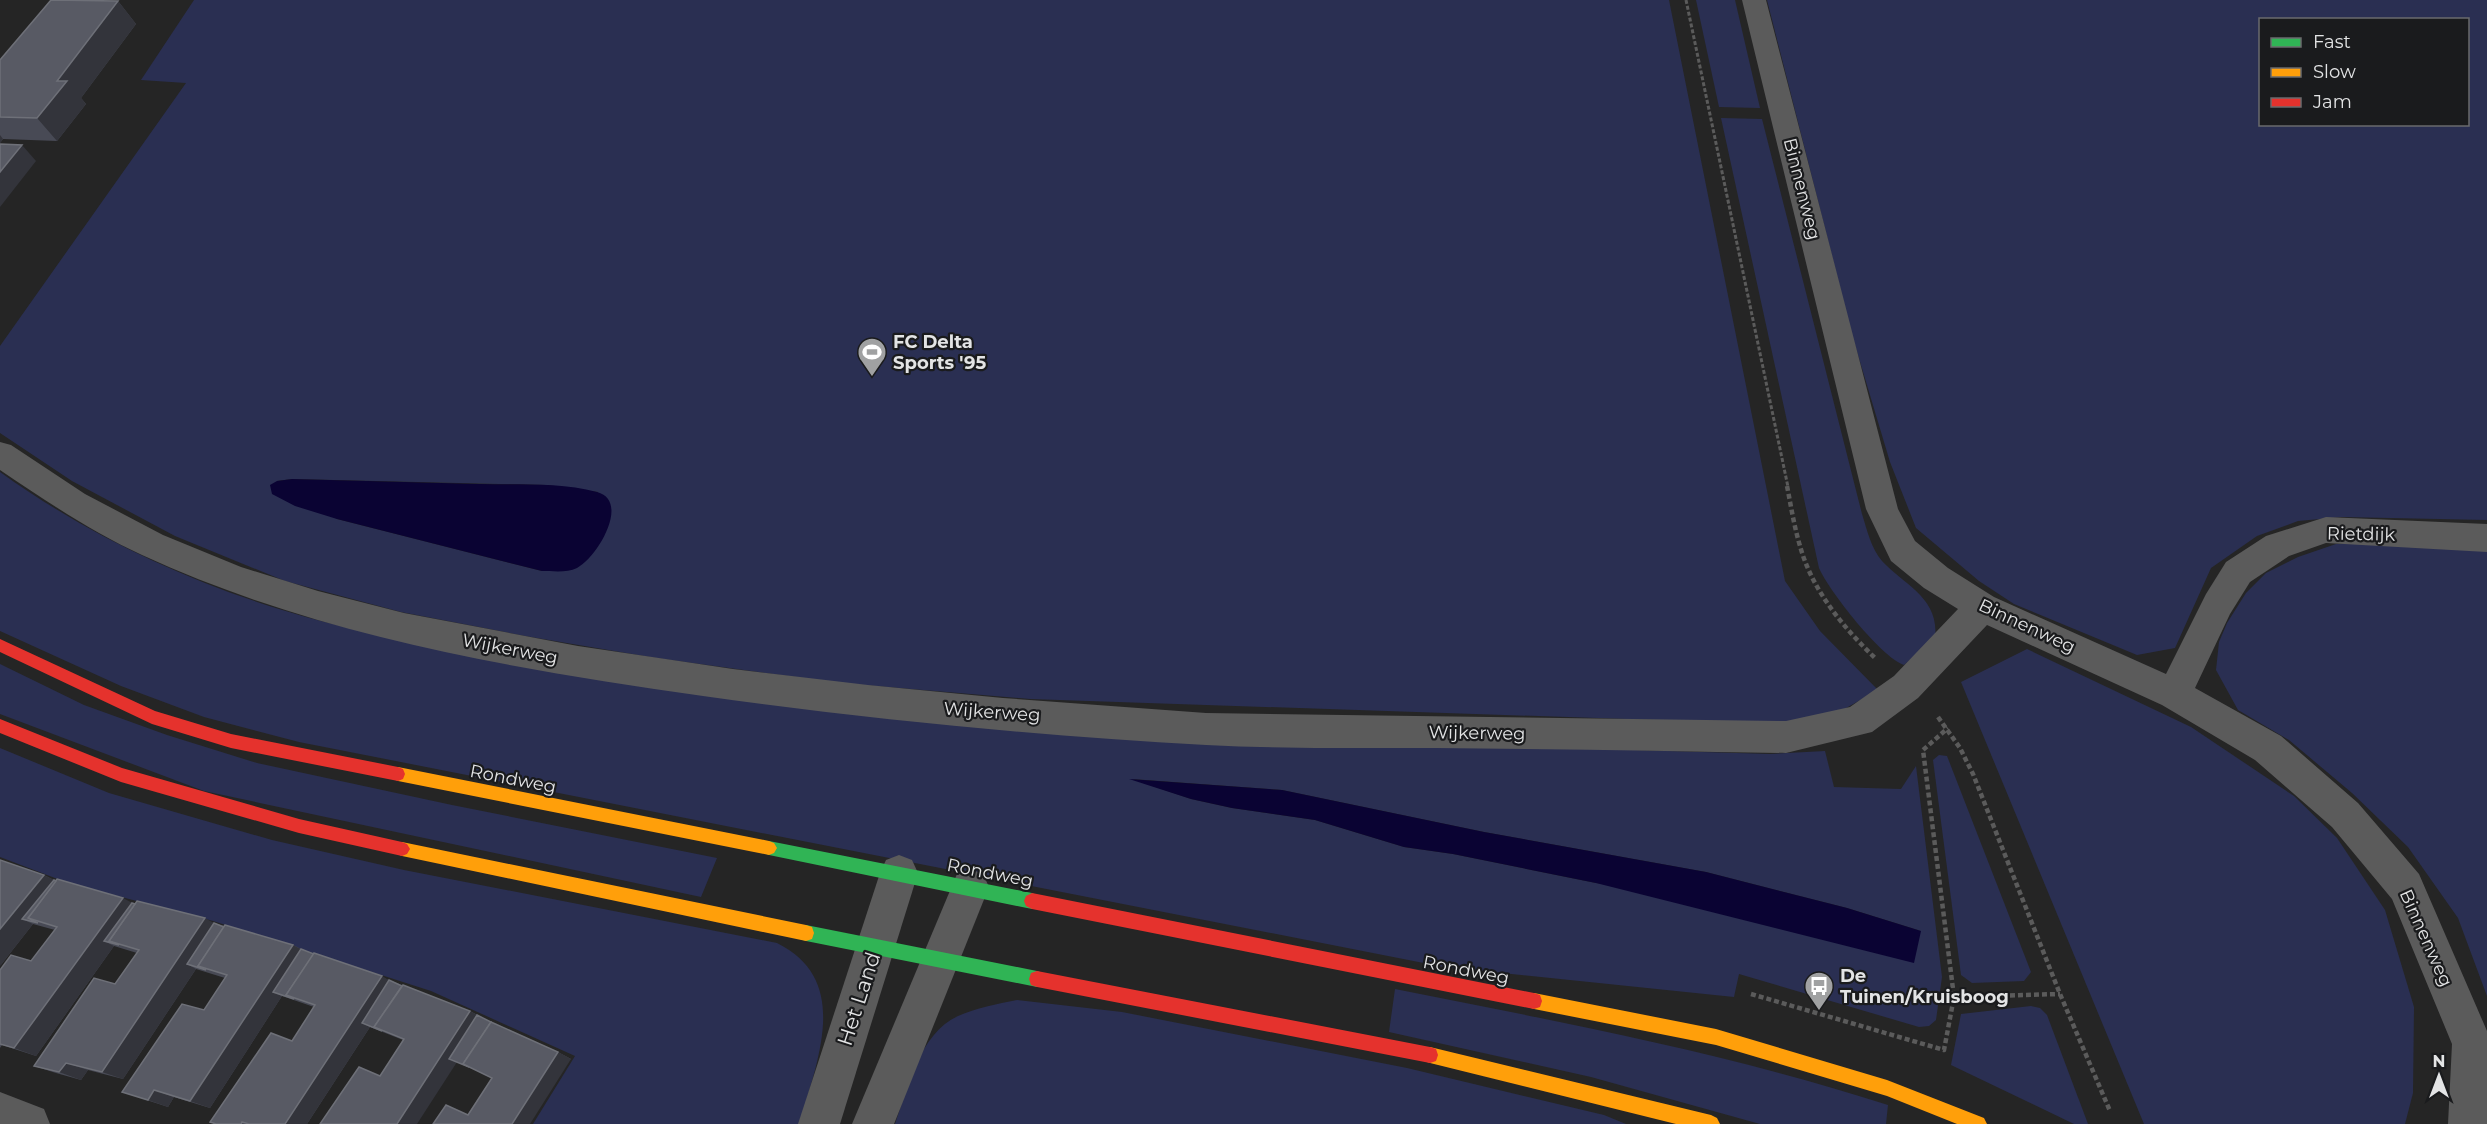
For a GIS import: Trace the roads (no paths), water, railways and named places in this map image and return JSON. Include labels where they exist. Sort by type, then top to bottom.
[{"type":"main road","name":"Rondweg","points":[[0,645],[152,717],[231,741],[1716,1037],[1887,1088],[1978,1124]]},
{"type":"main road","points":[[0,726],[121,776],[299,826],[497,870],[942,961],[1449,1059],[1711,1124]]},
{"type":"street","name":"Binnenweg","points":[[1754,0],[1882,509],[1903,551],[1936,578],[1982,607],[2174,694],[2268,748],[2344,815],[2406,887],[2472,1044],[2469,1124]]},
{"type":"street","name":"Wijkerweg","points":[[0,454],[34,479],[113,525],[200,565],[285,597],[381,623],[576,662],[891,705],[1209,729],[1786,737],[1859,721],[1906,687],[1982,607]]},
{"type":"street","name":"Rietdijk","points":[[2174,694],[2218,604],[2238,572],[2278,546],[2326,530],[2487,538]]},
{"type":"street","name":"Het Land","points":[[819,1124],[899,873]]},
{"type":"street","points":[[873,1124],[913,1023],[942,961],[970,887]]},
{"type":"place","name":"FC Delta Sports '95","points":[[872,378]]},
{"type":"place","name":"De Tuinen/Kruisboog","points":[[1819,1012]]}]
